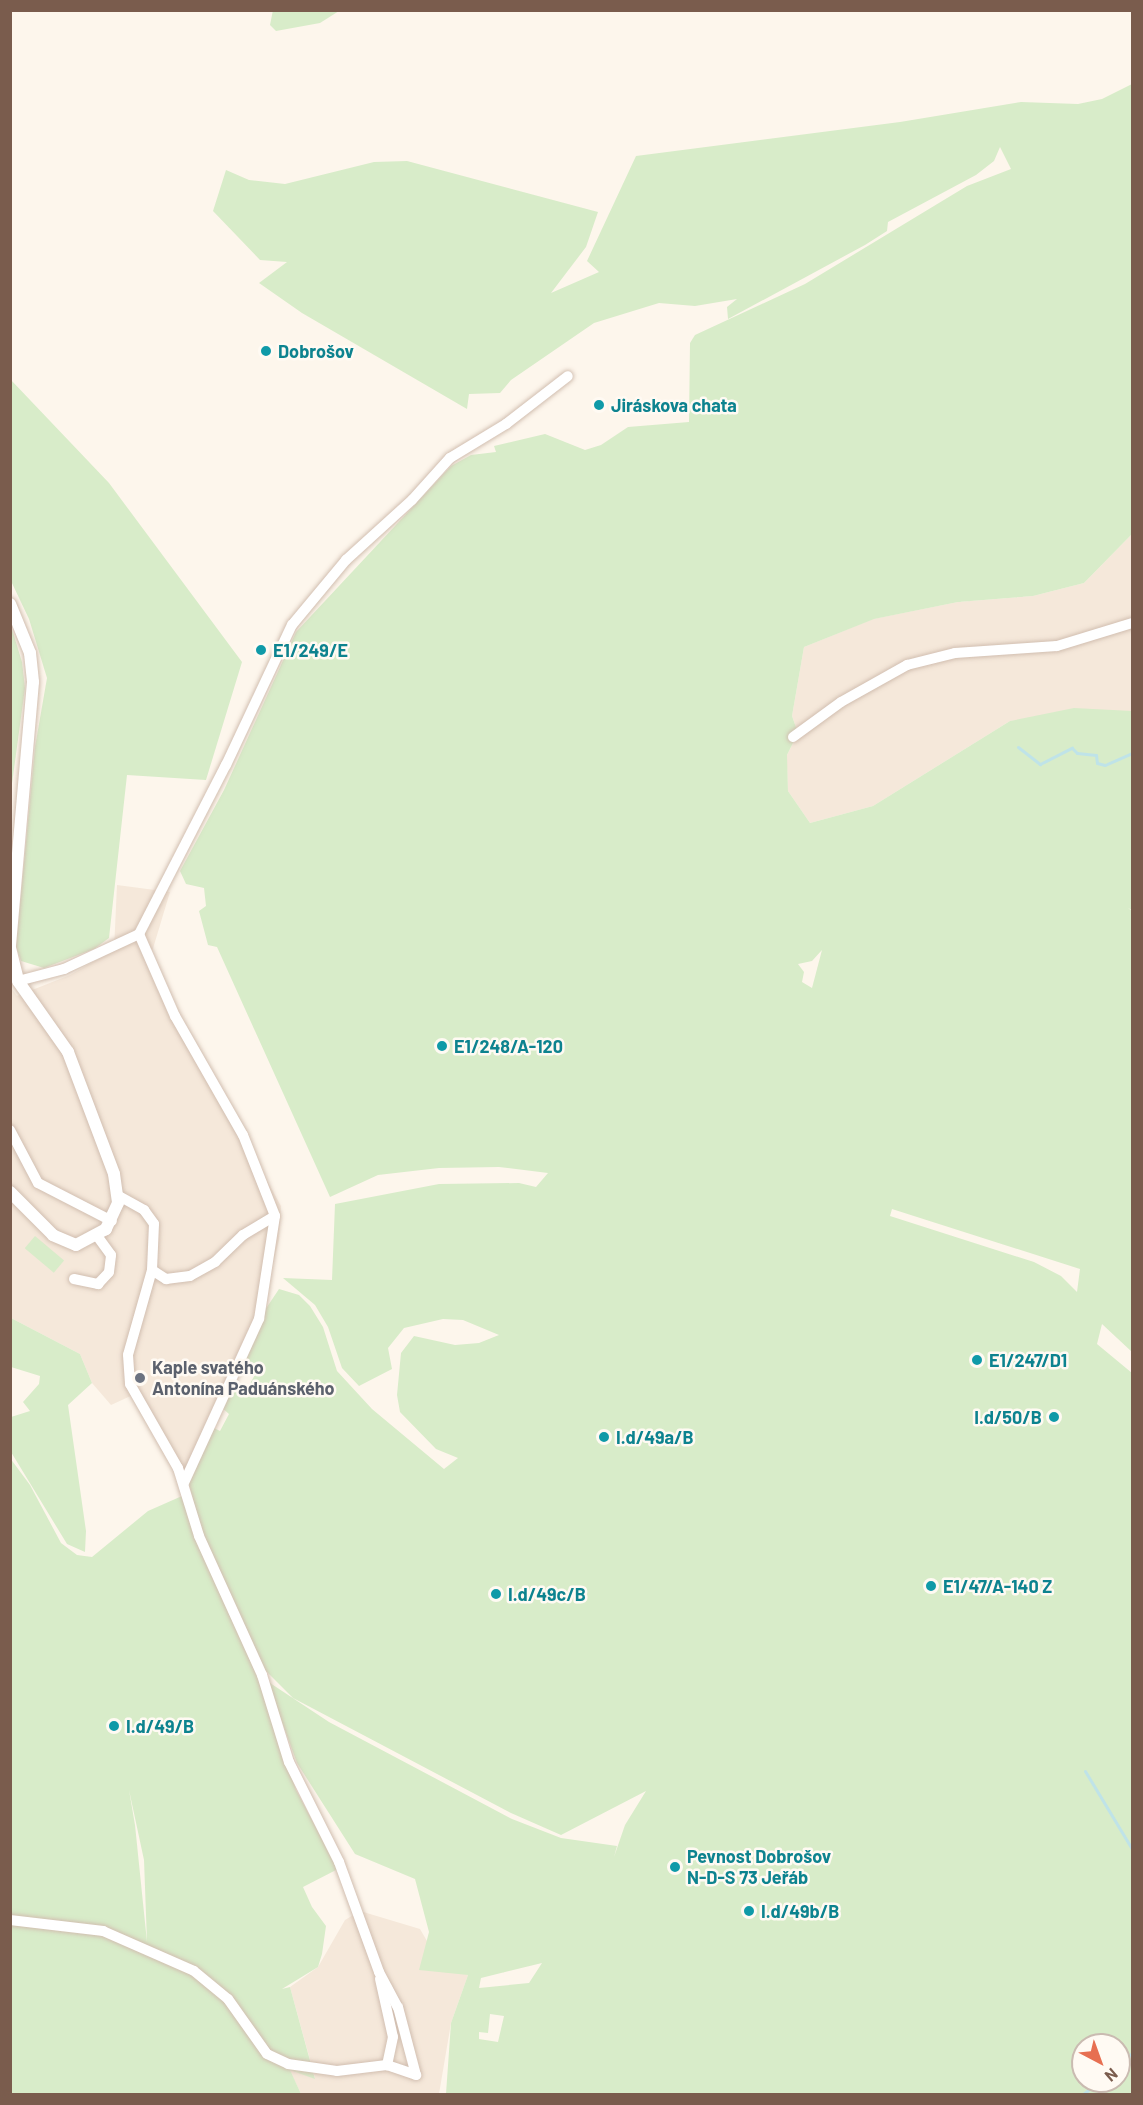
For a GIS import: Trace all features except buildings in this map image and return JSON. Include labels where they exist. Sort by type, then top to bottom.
[{"type":"street","points":[[18,981],[64,969],[140,934],[226,765],[292,625],[346,560],[412,500],[450,458],[506,424],[568,376]]},
{"type":"street","points":[[10,604],[27,644],[33,682],[10,947],[18,981],[68,1052],[114,1174],[118,1196],[112,1221],[98,1237],[68,1244],[48,1230],[10,1192]]},
{"type":"street","points":[[793,737],[842,702],[907,665],[955,653],[1057,646],[1132,623]]},
{"type":"street","points":[[140,934],[174,1016],[243,1136],[275,1216],[259,1319],[184,1483]]},
{"type":"street","points":[[10,1130],[38,1183],[112,1221]]},
{"type":"street","points":[[118,1196],[144,1210],[154,1224],[152,1270],[131,1339],[130,1384],[165,1441],[184,1483],[199,1536],[262,1675],[278,1732],[301,1790],[342,1868],[379,1972],[393,2037],[387,2065]]},
{"type":"street","points":[[146,1292],[166,1279],[202,1270],[243,1235],[275,1216]]},
{"type":"street","points":[[74,1279],[98,1284],[109,1272],[111,1255],[98,1237]]},
{"type":"street","points":[[152,1270],[166,1279]]},
{"type":"street","points":[[10,1920],[103,1931],[194,1971],[228,2000],[267,2054],[288,2064],[337,2071],[387,2065],[416,2075],[398,2007],[379,1972]]},
{"type":"shaded area","points":[[1132,534],[1132,711],[1010,721],[873,806],[810,823],[788,791],[787,766],[787,755],[798,733],[792,716],[804,647],[873,619],[958,602],[1033,596],[1084,583]]},
{"type":"shaded area","points":[[117,885],[170,892],[151,955],[174,1013],[281,1206],[279,1240],[259,1319],[184,1483],[135,1394],[111,1405],[92,1383],[80,1354],[11,1318],[10,986],[17,996],[70,975],[114,950]]},
{"type":"shaded area","points":[[360,1911],[420,1929],[427,1941],[468,1975],[451,2023],[439,2094],[301,2094],[289,2069],[315,2078],[290,1987],[318,1967],[345,1920]]},
{"type":"green space","points":[[273,10],[339,11],[320,23],[276,31],[270,25]]},
{"type":"green space","points":[[1132,84],[1132,534],[1084,583],[1033,596],[958,602],[874,619],[804,647],[792,716],[798,733],[787,755],[788,791],[810,823],[873,806],[1010,721],[1074,708],[1132,711],[1132,910],[1128,908],[1132,911],[1132,1352],[1102,1324],[1097,1344],[1132,1373],[1132,2094],[446,2094],[451,2023],[468,1975],[419,1970],[429,1932],[415,1879],[355,1854],[297,1763],[267,1681],[329,1722],[512,1819],[561,1838],[617,1846],[614,1857],[625,1825],[646,1791],[561,1835],[511,1813],[293,1698],[264,1669],[202,1534],[188,1480],[212,1427],[220,1431],[229,1414],[221,1407],[230,1387],[245,1393],[257,1371],[243,1363],[263,1313],[279,1289],[299,1295],[310,1306],[323,1327],[337,1371],[372,1409],[444,1469],[458,1458],[436,1449],[400,1412],[397,1395],[401,1353],[414,1336],[455,1345],[479,1343],[499,1335],[463,1320],[443,1319],[404,1328],[388,1348],[392,1369],[359,1386],[342,1368],[328,1327],[315,1305],[283,1278],[332,1280],[335,1204],[439,1184],[519,1183],[536,1187],[548,1173],[499,1167],[439,1168],[378,1175],[330,1197],[217,947],[208,945],[199,911],[206,906],[204,888],[186,884],[180,871],[224,790],[296,632],[451,466],[471,455],[496,452],[494,446],[545,434],[585,450],[601,445],[628,427],[689,422],[690,343],[695,335],[805,284],[967,186],[1011,169],[1000,147],[994,161],[976,175],[888,222],[887,231],[865,245],[728,319],[727,307],[737,299],[695,306],[659,303],[594,323],[511,380],[500,393],[469,394],[467,409],[302,313],[259,283],[287,262],[260,260],[213,211],[226,170],[249,180],[285,184],[374,162],[407,161],[598,212],[586,247],[551,293],[599,272],[587,261],[636,156],[900,122],[1021,102],[1078,104],[1102,99]],"holes":[[[822,950],[812,988],[802,982],[804,972],[798,964],[812,961]],[[892,1209],[1080,1269],[1077,1292],[1061,1276],[1034,1262],[890,1216]],[[542,1963],[529,1983],[479,1988],[481,1978]],[[490,2014],[504,2016],[498,2042],[479,2039],[479,2032],[488,2033]]]},
{"type":"green space","points":[[11,380],[109,483],[242,662],[206,780],[127,775],[109,938],[94,949],[44,968],[21,961],[16,947],[35,747],[47,678],[29,619],[11,581]]},
{"type":"green space","points":[[11,626],[22,662],[25,688],[11,791]]},
{"type":"green space","points":[[35,1236],[64,1260],[54,1273],[25,1248]]},
{"type":"green space","points":[[11,1318],[80,1354],[92,1383],[68,1405],[86,1531],[85,1552],[67,1544],[11,1452],[11,1417],[30,1411],[23,1402],[39,1384],[40,1376],[11,1367]]},
{"type":"green space","points":[[10,1458],[30,1485],[61,1543],[77,1555],[92,1557],[148,1511],[182,1496],[256,1672],[296,1790],[338,1869],[303,1887],[312,1907],[326,1926],[322,1954],[318,1967],[282,1989],[290,1987],[315,2079],[290,2070],[301,2094],[11,2094]],"holes":[[[129,1790],[144,1860],[147,1942],[135,1825]]]},
{"type":"waterway","points":[[1018,747],[1040,764],[1072,748],[1077,753],[1096,755],[1097,763],[1105,765],[1132,753]]},
{"type":"waterway","points":[[1085,1771],[1132,1849]]},
{"type":"place","name":"Dobrošov","points":[[266,351]]},
{"type":"place","name":"Jiráskova chata","points":[[599,405]]},
{"type":"place","name":"E1/249/E","points":[[261,650]]},
{"type":"place","name":"E1/248/A-120","points":[[442,1046]]},
{"type":"place","name":"E1/247/D1","points":[[977,1360]]},
{"type":"place","name":"Kaple svatého Antonína Paduánského","points":[[140,1378]]},
{"type":"place","name":"I.d/50/B","points":[[1054,1417]]},
{"type":"place","name":"I.d/49a/B","points":[[604,1437]]},
{"type":"place","name":"E1/47/A-140 Z","points":[[931,1586]]},
{"type":"place","name":"I.d/49c/B","points":[[496,1594]]},
{"type":"place","name":"I.d/49/B","points":[[114,1726]]},
{"type":"place","name":"Pevnost Dobrošov N-D-S 73 Jeřáb","points":[[675,1867]]},
{"type":"place","name":"I.d/49b/B","points":[[749,1911]]}]
